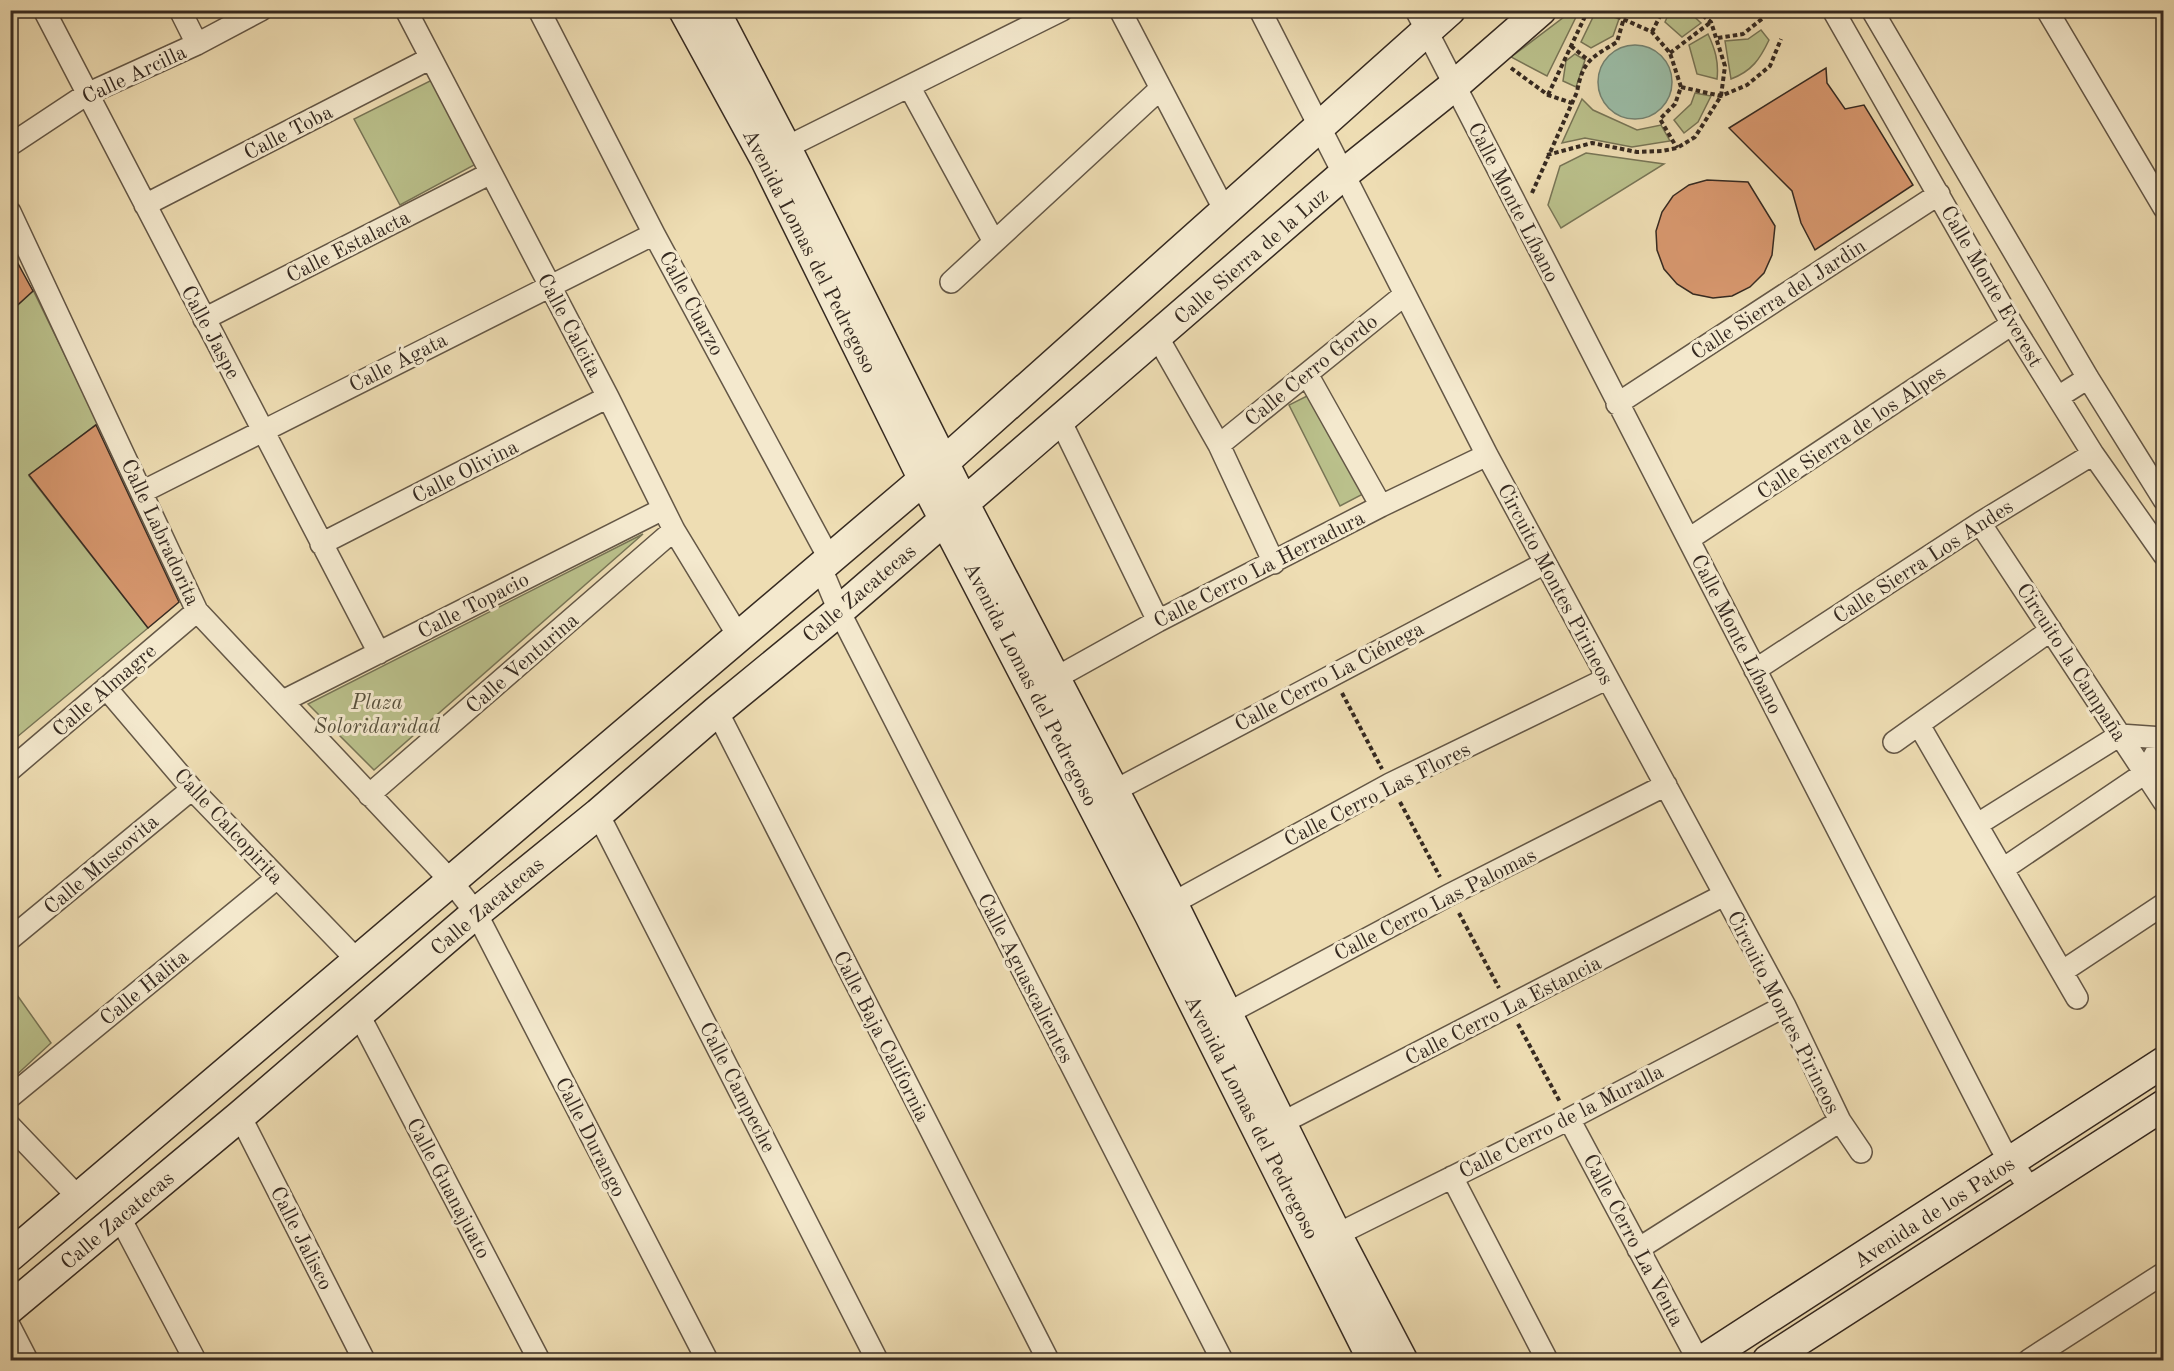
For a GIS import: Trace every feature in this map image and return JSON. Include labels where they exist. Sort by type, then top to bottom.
[{"type":"street","name":"Calle Jaspe","points":[[44,10],[379,653]]},
{"type":"street","points":[[180,10],[197,44]]},
{"type":"street","name":"Calle Arcilla","points":[[10,145],[87,94],[197,44],[261,10]]},
{"type":"street","name":"Calle Calcita","points":[[406,10],[608,398],[674,530],[739,637]]},
{"type":"street","name":"Calle Cuarzo","points":[[539,10],[827,566],[835,603]]},
{"type":"street","name":"Avenida Lomas del Pedregoso","points":[[684,10],[776,153]]},
{"type":"street","name":"Avenida Lomas del Pedregoso","points":[[714,10],[776,153],[934,471],[1161,909],[1326,1240],[1373,1360]]},
{"type":"street","points":[[776,153],[1062,10]]},
{"type":"street","points":[[1120,10],[1159,90],[1225,211]]},
{"type":"street","name":"Circuito Montes Pirineos","points":[[1260,10],[1343,169],[1403,296],[1606,679],[1785,1006],[1840,1121],[1861,1152]]},
{"type":"street","points":[[934,471],[1225,211],[1323,133],[1425,29],[1450,10]]},
{"type":"street","name":"Calle Sierra de la Luz","points":[[952,506],[1158,338],[1343,169],[1453,80],[1491,54],[1540,10]]},
{"type":"street","name":"Calle Monte Everest","points":[[1833,10],[2012,324],[2093,453],[2163,555]]},
{"type":"street","name":"Calle Monte Everest","points":[[1872,10],[2088,378],[2163,500]]},
{"type":"street","points":[[2047,10],[2163,208]]},
{"type":"street","name":"Calle Monte Líbano","points":[[1425,29],[2001,1147],[2031,1190]]},
{"type":"street","name":"Calle Toba","points":[[145,205],[431,58]]},
{"type":"street","points":[[910,88],[993,240]]},
{"type":"street","points":[[951,282],[993,240],[1159,90]]},
{"type":"street","points":[[1890,107],[1920,90]]},
{"type":"street","name":"Calle Estalacta","points":[[204,319],[491,173]]},
{"type":"street","name":"Calle Sierra del Jardin","points":[[1617,404],[1939,194]]},
{"type":"street","name":"Calle Labradorita","points":[[10,212],[197,610],[463,896]]},
{"type":"street","name":"Calle Ágata","points":[[142,492],[654,234]]},
{"type":"street","name":"Calle Cerro Gordo","points":[[1219,445],[1403,296]]},
{"type":"street","name":"Calle Sierra de los Alpes","points":[[1689,539],[2012,324]]},
{"type":"street","points":[[1158,338],[1219,445],[1274,563]]},
{"type":"street","points":[[1307,374],[1381,506]]},
{"type":"street","points":[[2058,397],[2088,378]]},
{"type":"street","name":"Calle Olivina","points":[[321,544],[608,398]]},
{"type":"street","points":[[1059,418],[1158,621]]},
{"type":"street","name":"Calle Sierra Los Andes","points":[[1755,670],[1980,523],[2093,453]]},
{"type":"street","name":"Calle Cerro La Herradura","points":[[1046,684],[1158,621],[1381,506],[1487,455]]},
{"type":"street","name":"Calle Zacatecas","points":[[10,1308],[359,1015],[463,896],[739,637],[827,566],[934,471]]},
{"type":"street","points":[[2140,520],[2163,505]]},
{"type":"street","name":"Calle Zacatecas","points":[[10,1256],[357,960],[598,814],[717,711],[835,603],[952,506]]},
{"type":"street","name":"Calle Topacio","points":[[283,701],[663,509]]},
{"type":"street","name":"Circuito la Campaña","points":[[1980,523],[2163,802]]},
{"type":"street","name":"Calle Venturina","points":[[369,795],[674,530]]},
{"type":"street","name":"Calle Cerro La Ciénega","points":[[1114,791],[1545,563]]},
{"type":"street","name":"Calle Aguascalientes","points":[[835,603],[1222,1360]]},
{"type":"street","name":"Calle Almagre","points":[[10,770],[197,610]]},
{"type":"street","points":[[1894,742],[2051,630]]},
{"type":"street","name":"Calle Cerro Las Flores","points":[[1161,909],[1390,784],[1606,679]]},
{"type":"street","name":"Avenida Lomas del Pedregoso","points":[[1046,684],[1114,791],[1161,909]]},
{"type":"street","name":"Calle Calcopirita","points":[[106,688],[192,789],[277,878],[326,925],[357,960]]},
{"type":"street","name":"Calle Baja California","points":[[717,711],[1048,1360]]},
{"type":"street","points":[[1919,724],[2077,998]]},
{"type":"street","points":[[1978,824],[2120,735],[2163,738],[2145,773],[2003,869]]},
{"type":"street","name":"Calle Cerro Las Palomas","points":[[1216,1019],[1449,895],[1666,785]]},
{"type":"street","name":"Calle Muscovita","points":[[10,939],[192,789]]},
{"type":"street","name":"Calle Campeche","points":[[598,814],[877,1360]]},
{"type":"street","name":"Calle Halita","points":[[10,1096],[277,878]]},
{"type":"street","name":"Calle Durango","points":[[463,896],[707,1360]]},
{"type":"street","name":"Calle Cerro La Estancia","points":[[1271,1129],[1724,896]]},
{"type":"street","points":[[2063,971],[2163,904]]},
{"type":"street","name":"Calle Cerro de la Muralla","points":[[1326,1240],[1569,1119],[1785,1006]]},
{"type":"street","name":"Calle Guanajuato","points":[[359,1015],[539,1360]]},
{"type":"street","name":"Avenida de los Patos","points":[[1703,1360],[2163,1062]]},
{"type":"street","name":"Avenida de los Patos","points":[[1769,1360],[2163,1105]]},
{"type":"street","name":"Calle Jalisco","points":[[240,1116],[364,1360]]},
{"type":"street","name":"Calle Cerro La Venta","points":[[1569,1119],[1698,1360]]},
{"type":"street","points":[[1638,1249],[1840,1121]]},
{"type":"street","points":[[10,1126],[78,1197]]},
{"type":"street","points":[[1452,1177],[1547,1360]]},
{"type":"street","points":[[120,1218],[195,1360]]},
{"type":"street","name":"Avenida Lomas del Pedregoso","points":[[1326,1240],[1402,1360]]},
{"type":"street","points":[[2029,1360],[2163,1273]]},
{"type":"street","points":[[10,1327],[27,1360]]},
{"type":"path","points":[[1548,95],[1588,10]]},
{"type":"path","points":[[1603,10],[1652,32],[1670,53],[1681,87],[1675,104],[1660,119],[1677,148]]},
{"type":"path","points":[[1652,32],[1663,10]]},
{"type":"path","points":[[1547,155],[1592,143],[1637,152],[1677,148],[1695,137],[1721,96],[1725,66],[1718,38],[1711,22],[1696,10]]},
{"type":"path","points":[[1529,204],[1547,155],[1572,103],[1588,60],[1617,42],[1624,18]]},
{"type":"path","points":[[1718,38],[1743,34],[1762,18]]},
{"type":"path","points":[[1670,53],[1711,22]]},
{"type":"path","points":[[1681,87],[1721,96],[1747,85],[1770,66],[1781,39]]},
{"type":"path","points":[[1572,46],[1588,60]]},
{"type":"path","points":[[1491,54],[1548,95],[1572,103]]},
{"type":"green space","points":[[1687,10],[1701,23],[1682,37],[1665,22],[1670,11]]},
{"type":"green space","points":[[1572,11],[1579,11],[1547,76],[1511,57]]},
{"type":"green space","points":[[1596,11],[1619,19],[1613,36],[1591,48],[1581,42]]},
{"type":"green space","points":[[1761,30],[1769,40],[1762,53],[1750,68],[1731,79],[1725,41],[1748,39]]},
{"type":"green space","points":[[1708,34],[1716,56],[1717,79],[1697,74],[1689,45]]},
{"type":"green space","points":[[1575,54],[1585,60],[1576,87],[1563,81],[1566,61]]},
{"type":"green space","points":[[432,80],[476,164],[400,205],[354,119]]},
{"type":"green space","points":[[1695,93],[1711,96],[1698,122],[1684,133],[1674,120],[1691,104]]},
{"type":"green space","points":[[1582,99],[1593,110],[1637,130],[1661,125],[1670,141],[1632,147],[1585,138],[1562,143]]},
{"type":"green space","points":[[1586,153],[1664,164],[1561,228],[1548,205],[1560,166]]},
{"type":"green space","points":[[33,290],[98,423],[29,476],[148,628],[11,742],[10,312]]},
{"type":"green space","points":[[1309,395],[1363,494],[1340,506],[1289,405]]},
{"type":"green space","name":"Plaza Soloridaridad","points":[[643,534],[374,770],[308,704]]},
{"type":"green space","points":[[10,985],[51,1043],[11,1080],[10,1080]]},
{"type":"shaded area","points":[[1635,45],[1656,51],[1666,61],[1672,82],[1666,103],[1656,113],[1635,119],[1614,113],[1604,103],[1598,82],[1604,61],[1614,51]]},
{"type":"building","points":[[1826,68],[1827,83],[1845,109],[1864,105],[1913,185],[1815,250],[1801,223],[1792,191],[1729,128]]},
{"type":"building","points":[[1707,180],[1748,182],[1775,226],[1772,255],[1764,273],[1750,287],[1732,296],[1713,298],[1693,294],[1677,284],[1664,269],[1657,250],[1656,231],[1662,212],[1673,196],[1689,185]]},
{"type":"building","points":[[10,249],[33,291],[10,312]]},
{"type":"building","points":[[96,425],[179,602],[148,628],[29,475]]}]
